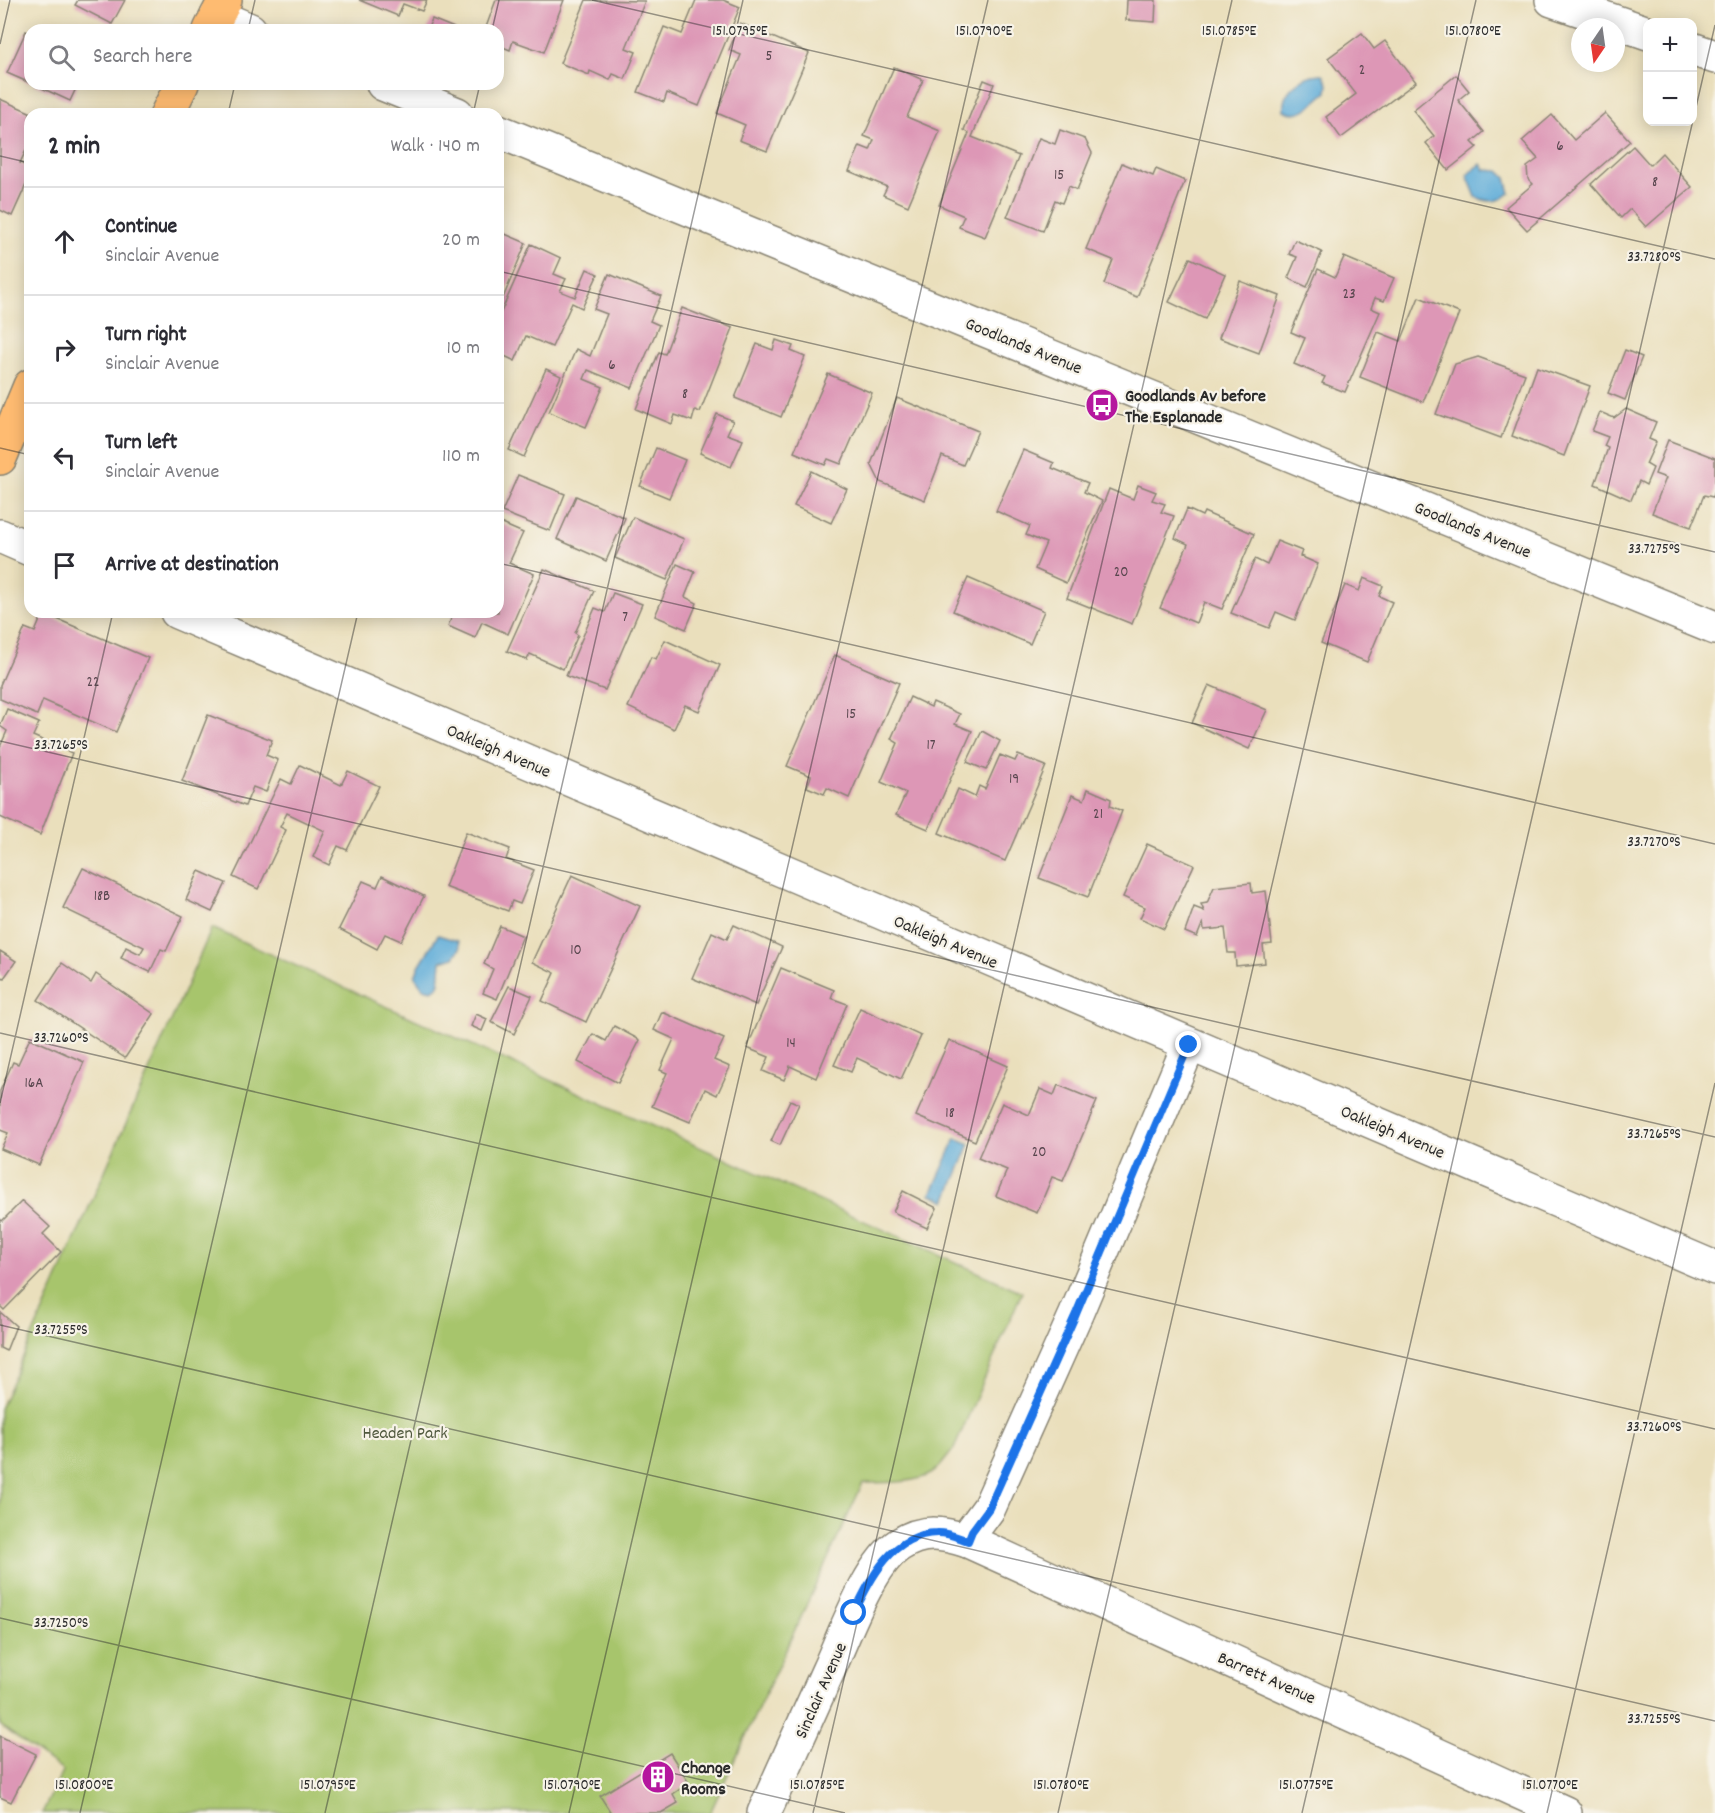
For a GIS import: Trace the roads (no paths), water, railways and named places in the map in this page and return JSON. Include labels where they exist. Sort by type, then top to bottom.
[{"type":"main road","points":[[170,108],[180,90]]},
{"type":"main road","points":[[0,458],[24,400]]},
{"type":"street","points":[[1552,0],[1643,32]]},
{"type":"street","points":[[217,15],[237,24]]},
{"type":"street","points":[[1697,51],[1715,57]]},
{"type":"street","points":[[398,90],[442,108]]},
{"type":"street","name":"Goodlands Avenue","points":[[504,133],[1715,628]]},
{"type":"street","points":[[0,536],[24,546]]},
{"type":"street","name":"Oakleigh Avenue","points":[[191,618],[1715,1268]]},
{"type":"street","points":[[968,1541],[972,1531],[989,1508],[1076,1314],[1189,1045]]},
{"type":"street","name":"Sinclair Avenue","points":[[764,1813],[858,1605],[882,1563],[898,1546],[921,1535],[939,1532],[968,1541]]},
{"type":"street","name":"Barrett Avenue","points":[[968,1541],[1565,1813]]},
{"type":"water","points":[[1316,74],[1323,74],[1328,84],[1327,92],[1302,111],[1290,113],[1284,110],[1286,96],[1295,84]]},
{"type":"water","points":[[1481,164],[1485,170],[1499,171],[1506,178],[1510,193],[1494,201],[1476,197],[1467,175]]},
{"type":"water","points":[[438,935],[458,941],[460,948],[454,957],[441,961],[439,985],[432,990],[423,988],[415,977]]},
{"type":"water","points":[[956,1138],[970,1144],[946,1201],[931,1194]]},
{"type":"place","name":"Goodlands Av before The Esplanade","points":[[1102,405]]},
{"type":"place","name":"Change Rooms","points":[[658,1777]]},
{"type":"park label","name":"Headen Park","points":[[405,1432]]}]
